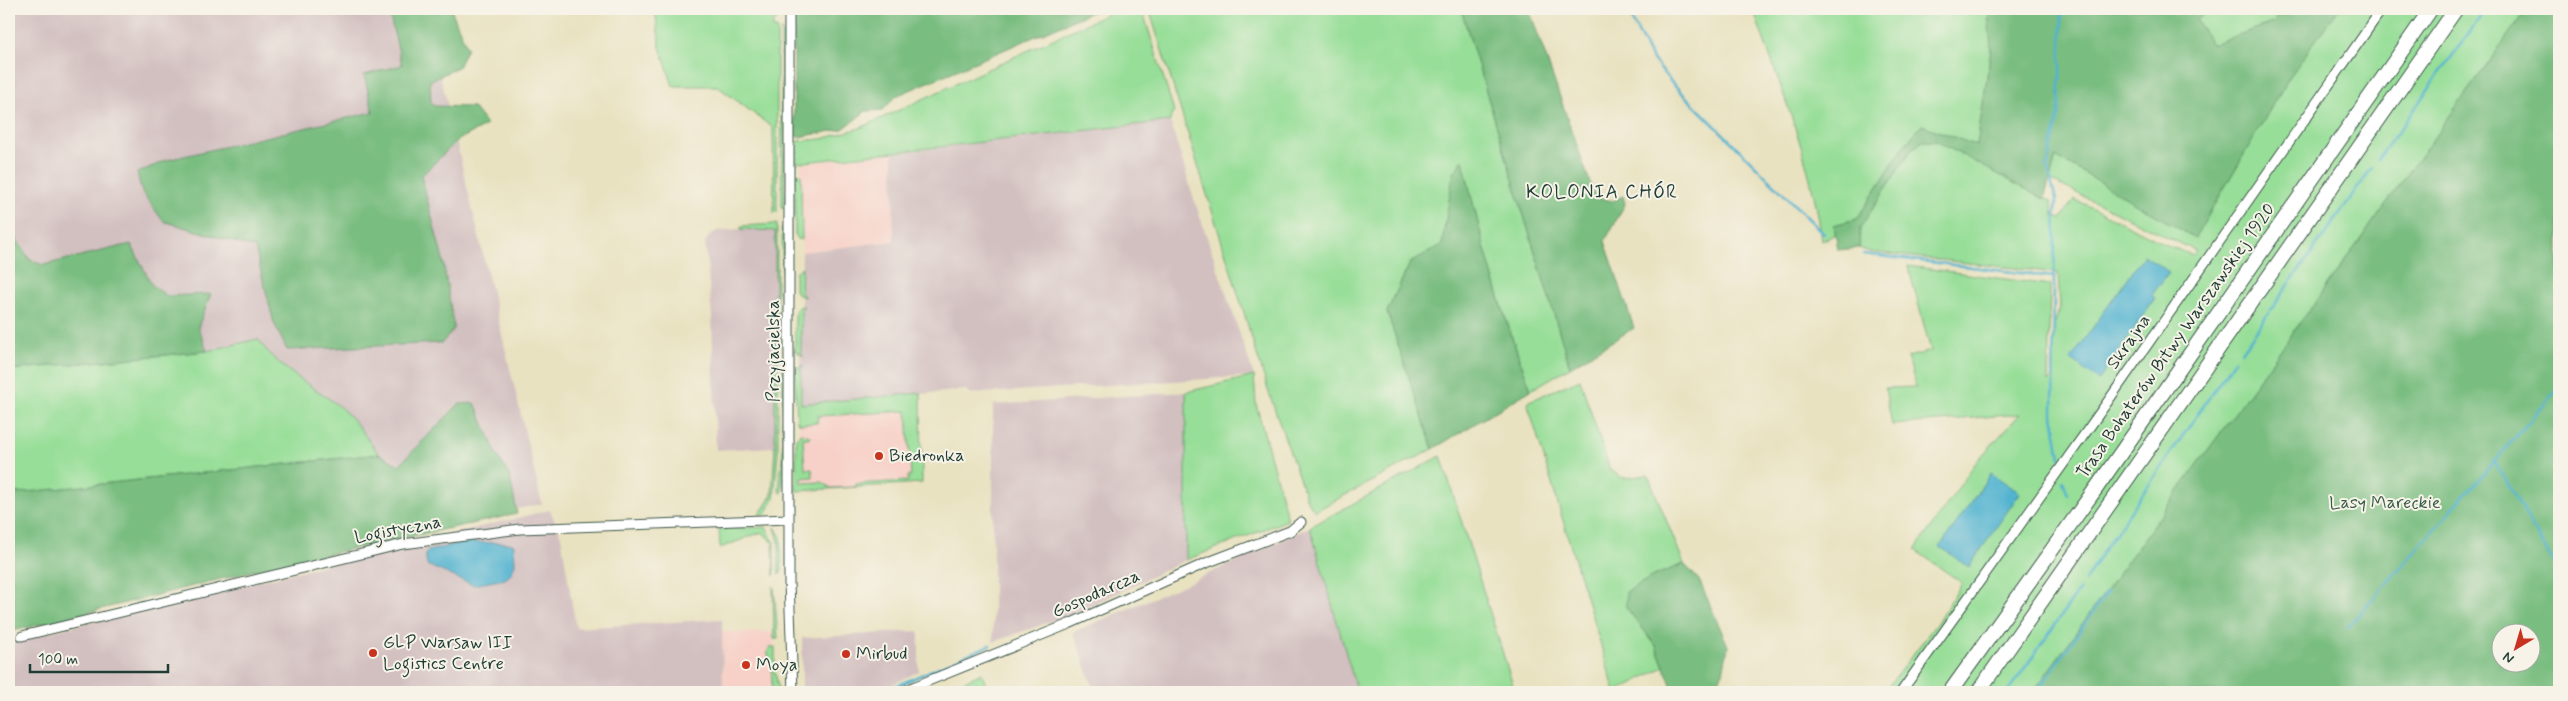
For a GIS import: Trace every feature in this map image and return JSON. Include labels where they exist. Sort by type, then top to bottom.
[{"type":"highway","name":"Trasa Bohaterów Bitwy Warszawskiej 1920","points":[[1950,692],[2081,510],[2431,9]]},
{"type":"highway","points":[[1978,692],[2456,9]]},
{"type":"street","name":"Przyjacielska","points":[[789,9],[789,519],[792,692]]},
{"type":"street","name":"Skrajna","points":[[1901,692],[2106,404],[2382,9]]},
{"type":"street","name":"Logistyczna","points":[[22,636],[420,541],[520,529],[789,519]]},
{"type":"street","name":"Gospodarcza","points":[[901,692],[1069,624],[1206,563],[1290,531],[1302,522]]},
{"type":"shaded area","points":[[9,9],[422,9],[446,98],[542,504],[9,610]]},
{"type":"shaded area","points":[[1170,121],[1193,196],[1254,376],[968,394],[967,390],[800,404],[802,252],[894,241],[893,153]]},
{"type":"shaded area","points":[[893,153],[894,241],[802,252],[801,164]]},
{"type":"shaded area","points":[[741,229],[775,231],[775,447],[716,450],[712,317],[705,242],[710,235],[717,231]]},
{"type":"shaded area","points":[[1186,392],[1186,560],[1075,613],[993,642],[993,405]]},
{"type":"shaded area","points":[[921,409],[922,483],[799,491],[799,417]]},
{"type":"shaded area","points":[[550,510],[561,536],[576,628],[722,619],[723,692],[9,692],[9,642]]},
{"type":"shaded area","points":[[1310,527],[1357,692],[1095,692],[1073,632],[1182,586]]},
{"type":"shaded area","points":[[919,631],[919,671],[877,692],[802,692],[802,638]]},
{"type":"shaded area","points":[[722,632],[774,632],[773,692],[723,692]]},
{"type":"green space","points":[[388,9],[451,9],[467,48],[458,67],[430,81],[431,102],[434,106],[473,107],[487,125],[458,140],[421,176],[443,260],[454,329],[442,343],[287,350],[274,323],[255,248],[163,221],[142,192],[137,173],[167,160],[373,112],[364,75],[402,65]]},
{"type":"green space","points":[[655,9],[776,9],[777,20],[773,22],[773,29],[777,29],[777,212],[774,213],[773,128],[717,86],[673,86],[660,47]]},
{"type":"green space","points":[[794,9],[1099,9],[896,96],[883,110],[866,111],[843,129],[799,137],[794,135]]},
{"type":"green space","points":[[1118,9],[1142,9],[1174,111],[1170,121],[796,163],[798,141],[822,139],[860,128]]},
{"type":"green space","points":[[1149,9],[1461,9],[1570,367],[1531,390],[1493,277],[1463,161],[1445,223],[1442,245],[1410,263],[1387,312],[1433,449],[1315,511],[1308,503],[1269,393]]},
{"type":"green space","points":[[1461,9],[1529,9],[1595,197],[1613,201],[1623,196],[1625,204],[1605,241],[1634,328],[1570,367]]},
{"type":"green space","points":[[1753,9],[1988,9],[1991,49],[1977,146],[1922,125],[1903,147],[1857,219],[1834,225],[1836,234],[1822,241],[1811,182],[1803,152]]},
{"type":"green space","points":[[1988,9],[2209,9],[2197,21],[2212,44],[2275,22],[2280,9],[2338,9],[2288,79],[2195,238],[2056,157],[2044,199],[1936,141],[1923,141],[1912,149],[1860,228],[1859,248],[1838,250],[1834,225],[1857,219],[1903,147],[1922,125],[1977,146],[1991,49]]},
{"type":"green space","points":[[2209,9],[2280,9],[2275,22],[2212,45],[2197,21]]},
{"type":"green space","points":[[2338,9],[2527,9],[2033,692],[1884,692],[1939,620],[1962,583],[1915,550],[1977,461],[2020,414],[1892,425],[1885,388],[1916,387],[1908,357],[1931,351],[1908,266],[2050,285],[2048,382],[2052,378],[2054,326],[2060,307],[2058,273],[1870,252],[1859,248],[1860,228],[1912,149],[1923,141],[1936,141],[2051,201],[2054,216],[2062,218],[2074,199],[2167,245],[2192,255],[2196,251],[2050,180],[2056,157],[2195,238],[2288,79]]},
{"type":"green space","name":"Lasy Mareckie","points":[[2527,9],[2559,9],[2559,692],[2033,692]]},
{"type":"green space","points":[[781,30],[784,34],[785,204],[782,209]]},
{"type":"green space","points":[[1463,160],[1492,276],[1531,390],[1433,449],[1387,312],[1410,263],[1442,245],[1453,174]]},
{"type":"green space","points":[[795,174],[801,174],[802,240],[798,239],[795,234]]},
{"type":"green space","points":[[777,224],[777,348],[775,348],[775,231],[741,229],[741,226]]},
{"type":"green space","points":[[9,228],[30,260],[43,265],[131,244],[152,285],[167,296],[211,294],[198,327],[207,351],[9,370]]},
{"type":"green space","points":[[782,228],[785,233],[785,342],[783,345]]},
{"type":"green space","points":[[802,267],[801,293],[805,297],[798,295],[795,290],[795,272]]},
{"type":"green space","points":[[804,306],[801,310],[801,354],[804,356],[802,356],[795,350],[795,313],[798,307]]},
{"type":"green space","points":[[258,339],[266,350],[286,368],[340,407],[356,423],[379,454],[9,494],[9,370],[207,351]]},
{"type":"green space","points":[[775,358],[778,358],[778,451],[774,498],[766,514],[759,515],[772,495],[775,447]]},
{"type":"green space","points":[[783,359],[785,361],[785,459],[782,493],[779,491],[783,448]]},
{"type":"green space","points":[[803,365],[801,368],[801,404],[921,393],[922,483],[796,491],[796,438],[801,433],[810,436],[810,438],[803,438],[805,469],[812,469],[813,477],[802,478],[802,483],[822,482],[831,488],[856,487],[856,484],[908,481],[908,476],[911,476],[907,411],[818,416],[817,423],[801,424],[797,422],[795,373],[798,367]]},
{"type":"green space","points":[[1254,376],[1256,404],[1288,520],[1186,560],[1186,392]]},
{"type":"green space","points":[[1580,379],[1610,470],[1623,478],[1648,475],[1684,564],[1653,576],[1626,607],[1656,646],[1664,667],[1615,692],[1527,402]]},
{"type":"green space","points":[[475,403],[496,453],[510,477],[517,514],[281,564],[9,632],[9,494],[379,454],[399,465],[459,404]]},
{"type":"green space","points":[[1441,456],[1515,692],[1357,692],[1310,527]]},
{"type":"green space","points":[[766,527],[774,543],[774,576],[773,543],[762,532],[720,548],[719,529]]},
{"type":"green space","points":[[775,527],[781,537],[782,571],[779,575],[779,542]]},
{"type":"green space","points":[[1684,564],[1699,580],[1728,646],[1723,673],[1713,691],[1674,692],[1656,646],[1626,607],[1626,592],[1653,576]]},
{"type":"green space","points":[[774,587],[778,639],[774,639]]},
{"type":"green space","points":[[770,647],[775,647],[775,672],[779,692],[772,692],[771,666],[767,652]]},
{"type":"green space","points":[[982,673],[988,692],[940,692]]},
{"type":"water","points":[[2144,255],[2169,272],[2152,295],[2155,298],[2099,380],[2070,360]]},
{"type":"water","points":[[1991,473],[2020,493],[1969,567],[1940,547]]},
{"type":"water","points":[[464,542],[509,543],[514,545],[515,564],[510,575],[505,579],[473,585],[427,565],[425,553],[428,551]]},
{"type":"waterway","points":[[1626,9],[1651,57],[1671,82],[1824,234]]},
{"type":"waterway","points":[[2054,277],[2056,200],[2047,166],[2059,114],[2062,9]]},
{"type":"waterway","points":[[2378,159],[2486,9]]},
{"type":"waterway","points":[[2241,352],[2372,168]]},
{"type":"waterway","points":[[1863,254],[2054,277],[2053,415],[2060,458]]},
{"type":"waterway","points":[[2085,581],[2102,553],[2235,360]]},
{"type":"waterway","points":[[2347,628],[2559,388]]},
{"type":"waterway","points":[[2494,460],[2559,573]]},
{"type":"waterway","points":[[2063,481],[2068,495]]},
{"type":"waterway","points":[[2008,692],[2080,589]]},
{"type":"waterway","points":[[2037,692],[2107,592]]},
{"type":"waterway","points":[[889,689],[990,645]]},
{"type":"place","name":"Biedronka","points":[[879,456]]},
{"type":"place","name":"GLP Warsaw III Logistics Centre","points":[[373,653]]},
{"type":"place","name":"Mirbud","points":[[846,654]]},
{"type":"place","name":"Moya","points":[[746,665]]},
{"type":"district","name":"KOLONIA CHÓR","points":[[1602,192]]}]
